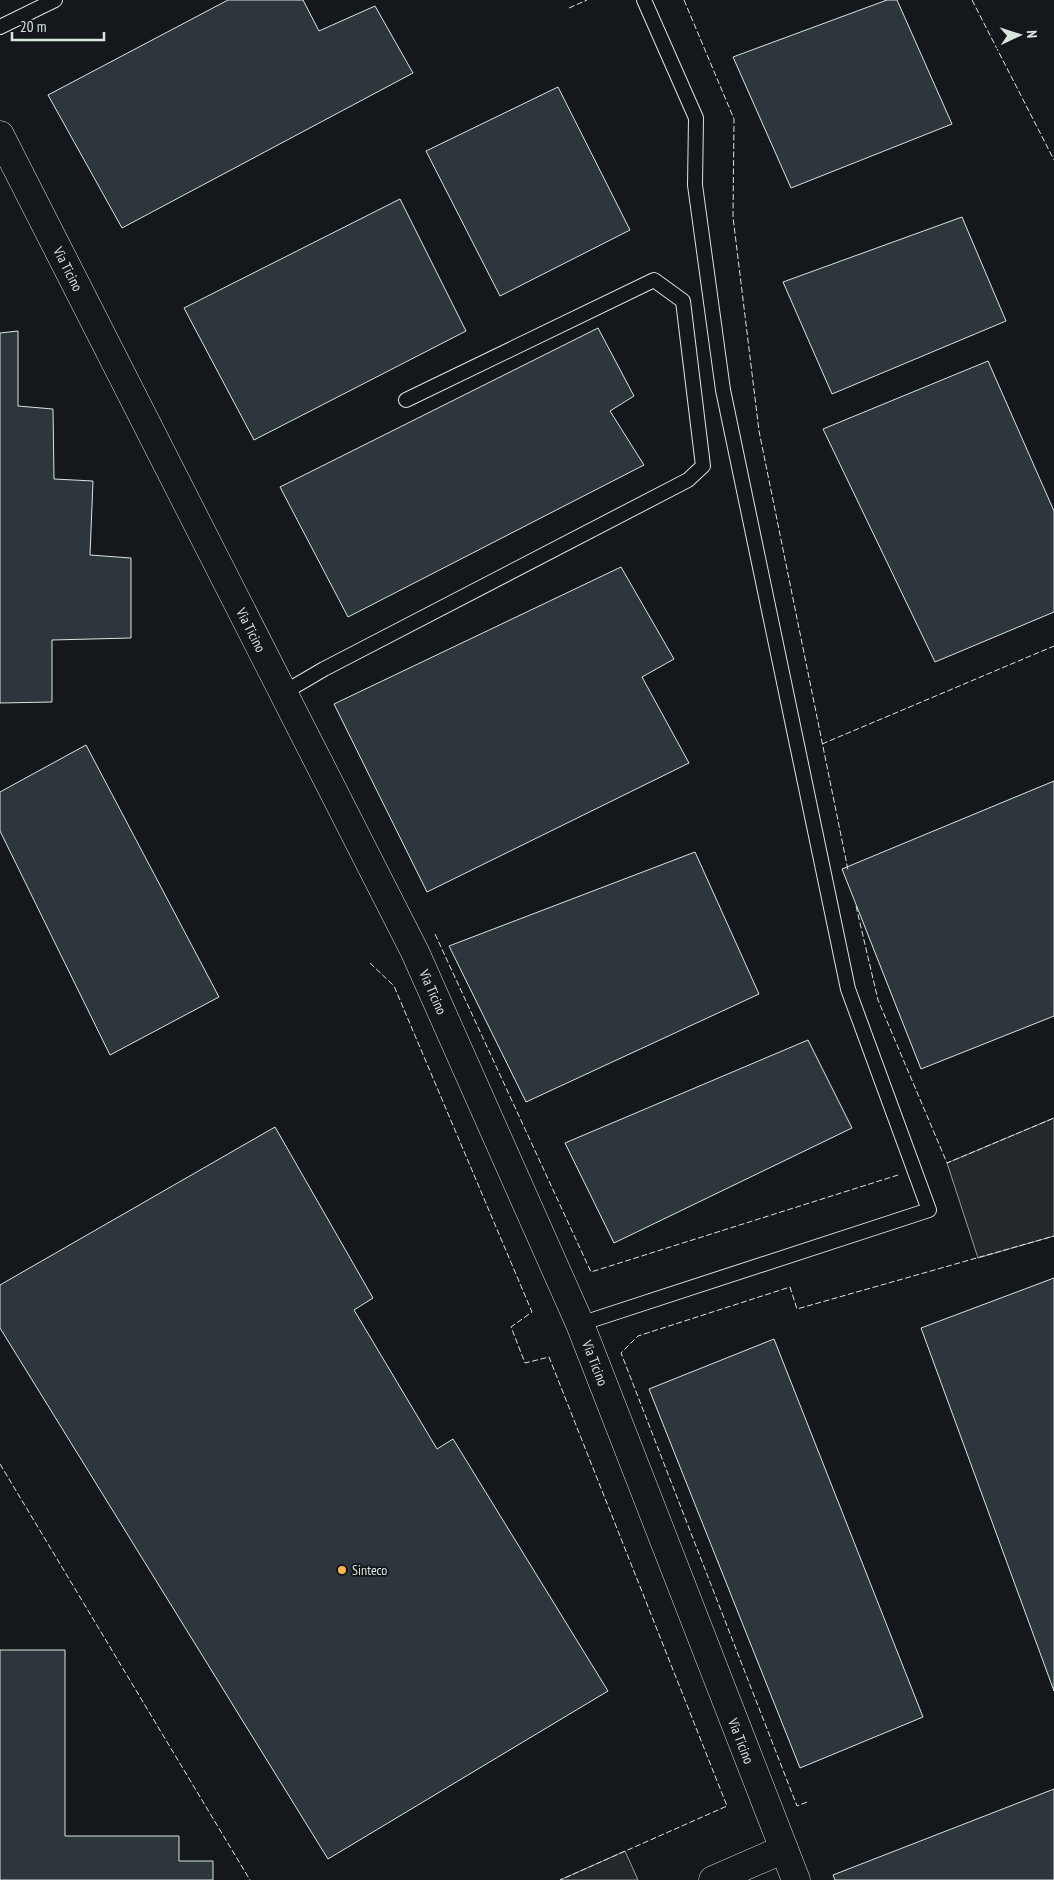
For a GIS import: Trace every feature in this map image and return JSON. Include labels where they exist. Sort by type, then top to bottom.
[{"type":"street","name":"Via Ticino","points":[[0,135],[414,952],[580,1324],[796,1880]]},
{"type":"street","points":[[713,1880],[784,1849]]},
{"type":"lane","points":[[0,27],[55,0]]},
{"type":"lane","points":[[580,1324],[930,1210],[848,988],[723,390],[695,185],[696,118],[644,0]]},
{"type":"lane","points":[[283,693],[324,669],[688,480],[703,466],[683,301],[654,280],[406,400]]},
{"type":"shaded area","points":[[1054,1118],[1054,1236],[978,1258],[947,1163]]},
{"type":"shaded area","points":[[625,1851],[638,1880],[560,1880]]},
{"type":"building","points":[[228,0],[303,0],[319,31],[375,6],[413,73],[122,228],[48,95]]},
{"type":"building","points":[[887,0],[897,0],[952,124],[791,188],[733,57]]},
{"type":"building","points":[[558,87],[630,230],[500,296],[426,151]]},
{"type":"building","points":[[400,199],[466,331],[254,440],[184,308]]},
{"type":"building","points":[[962,217],[1006,321],[832,394],[783,282]]},
{"type":"building","points":[[598,328],[634,396],[610,411],[644,465],[348,617],[280,487]]},
{"type":"building","points":[[18,331],[18,406],[53,409],[54,479],[93,481],[90,555],[131,558],[131,638],[52,640],[52,702],[0,703],[0,333]]},
{"type":"building","points":[[988,361],[1054,511],[1054,612],[935,662],[823,429]]},
{"type":"building","points":[[621,567],[674,659],[642,677],[689,763],[427,892],[334,704]]},
{"type":"building","points":[[86,745],[219,997],[110,1055],[0,831],[0,792]]},
{"type":"building","points":[[1054,781],[1054,1016],[921,1069],[842,869]]},
{"type":"building","points":[[695,852],[759,994],[526,1102],[449,946]]},
{"type":"building","points":[[808,1040],[852,1128],[614,1243],[565,1143]]},
{"type":"building","name":"Sinteco","points":[[275,1127],[373,1298],[354,1310],[437,1449],[453,1439],[608,1691],[328,1859],[0,1328],[0,1285]]},
{"type":"building","points":[[1054,1278],[1054,1691],[921,1328]]},
{"type":"building","points":[[774,1339],[923,1717],[800,1768],[649,1389]]},
{"type":"building","points":[[0,1650],[65,1650],[65,1836],[179,1836],[179,1861],[213,1861],[213,1880],[0,1880]]},
{"type":"building","points":[[1054,1789],[1054,1880],[835,1880],[833,1875]]},
{"type":"fence","points":[[569,8],[587,0]]},
{"type":"fence","points":[[684,0],[734,119],[733,217],[759,431],[848,870]]},
{"type":"fence","points":[[972,0],[1054,160]]},
{"type":"fence","points":[[822,744],[1054,646]]},
{"type":"fence","points":[[856,906],[878,1000],[947,1163],[1054,1118]]},
{"type":"fence","points":[[435,934],[591,1272],[898,1175]]},
{"type":"fence","points":[[370,963],[394,986],[532,1312],[511,1327],[525,1363],[549,1357],[727,1806],[560,1880]]},
{"type":"fence","points":[[807,1802],[797,1806],[621,1353],[638,1336],[790,1287],[797,1309],[1054,1236]]},
{"type":"fence","points":[[0,1464],[250,1880]]},
{"type":"place","name":"Sinteco","points":[[342,1570]]}]
